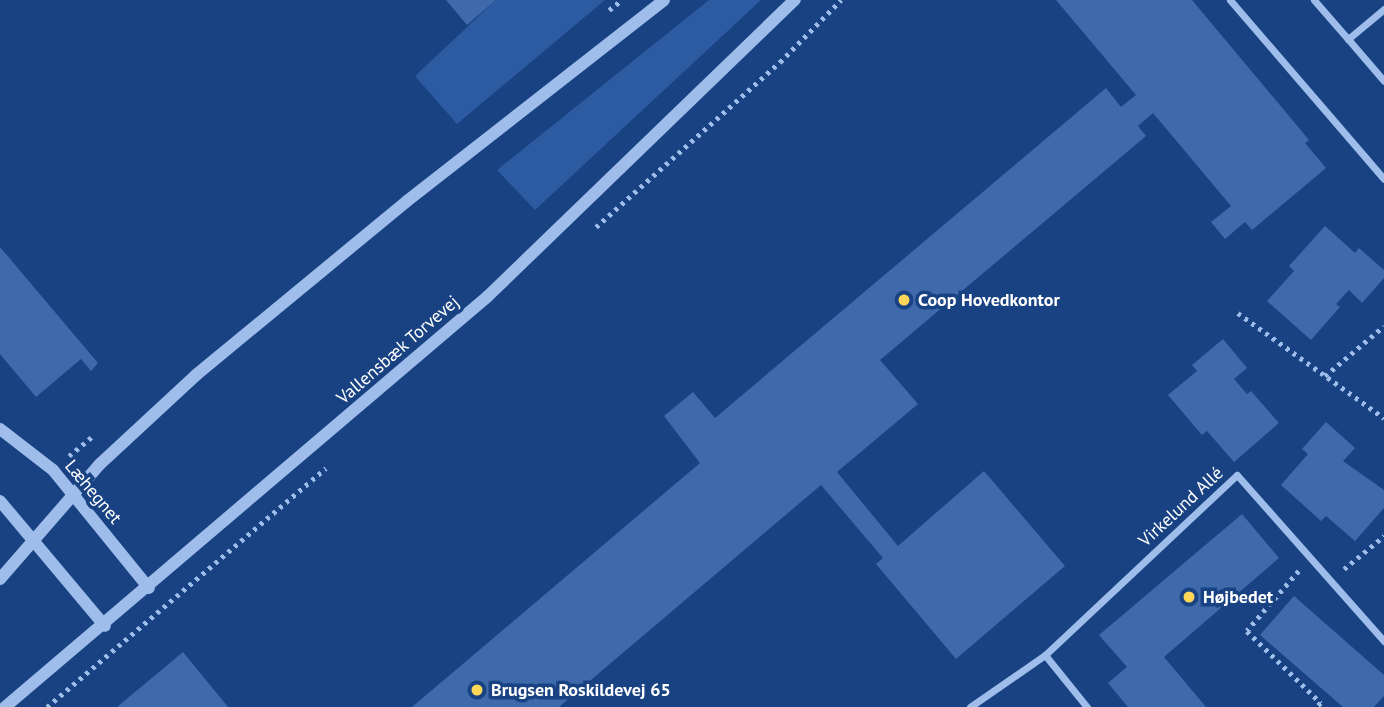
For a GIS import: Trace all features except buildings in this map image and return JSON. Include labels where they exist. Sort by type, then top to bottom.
[{"type":"street","points":[[0,579],[74,494],[196,375],[407,201],[664,0]]},
{"type":"street","name":"Vallensbæk Torvevej","points":[[5,707],[105,626],[487,297],[795,0]]},
{"type":"street","points":[[1230,0],[1384,179]]},
{"type":"street","points":[[1314,0],[1384,81]]},
{"type":"street","points":[[1348,39],[1384,9]]},
{"type":"street","name":"Læhegnet","points":[[0,429],[48,465],[149,588]]},
{"type":"street","name":"Virkelund Allé","points":[[970,707],[1045,655],[1237,475],[1384,641]]},
{"type":"street","points":[[0,501],[105,626]]},
{"type":"street","points":[[1045,655],[1087,707]]},
{"type":"path","points":[[1238,313],[1384,418]]},
{"type":"path","points":[[1325,376],[1384,326]]},
{"type":"path","points":[[1331,580],[1384,536]]},
{"type":"path","points":[[1310,557],[1247,631],[1321,703],[1317,707]]},
{"type":"shaded area","points":[[496,0],[605,0],[457,124],[415,76]]},
{"type":"shaded area","points":[[709,0],[761,0],[535,210],[497,170]]},
{"type":"place","name":"Coop Hovedkontor","points":[[904,300]]},
{"type":"place","name":"Højbedet","points":[[1189,597]]},
{"type":"place","name":"Brugsen Roskildevej 65","points":[[477,690]]}]
